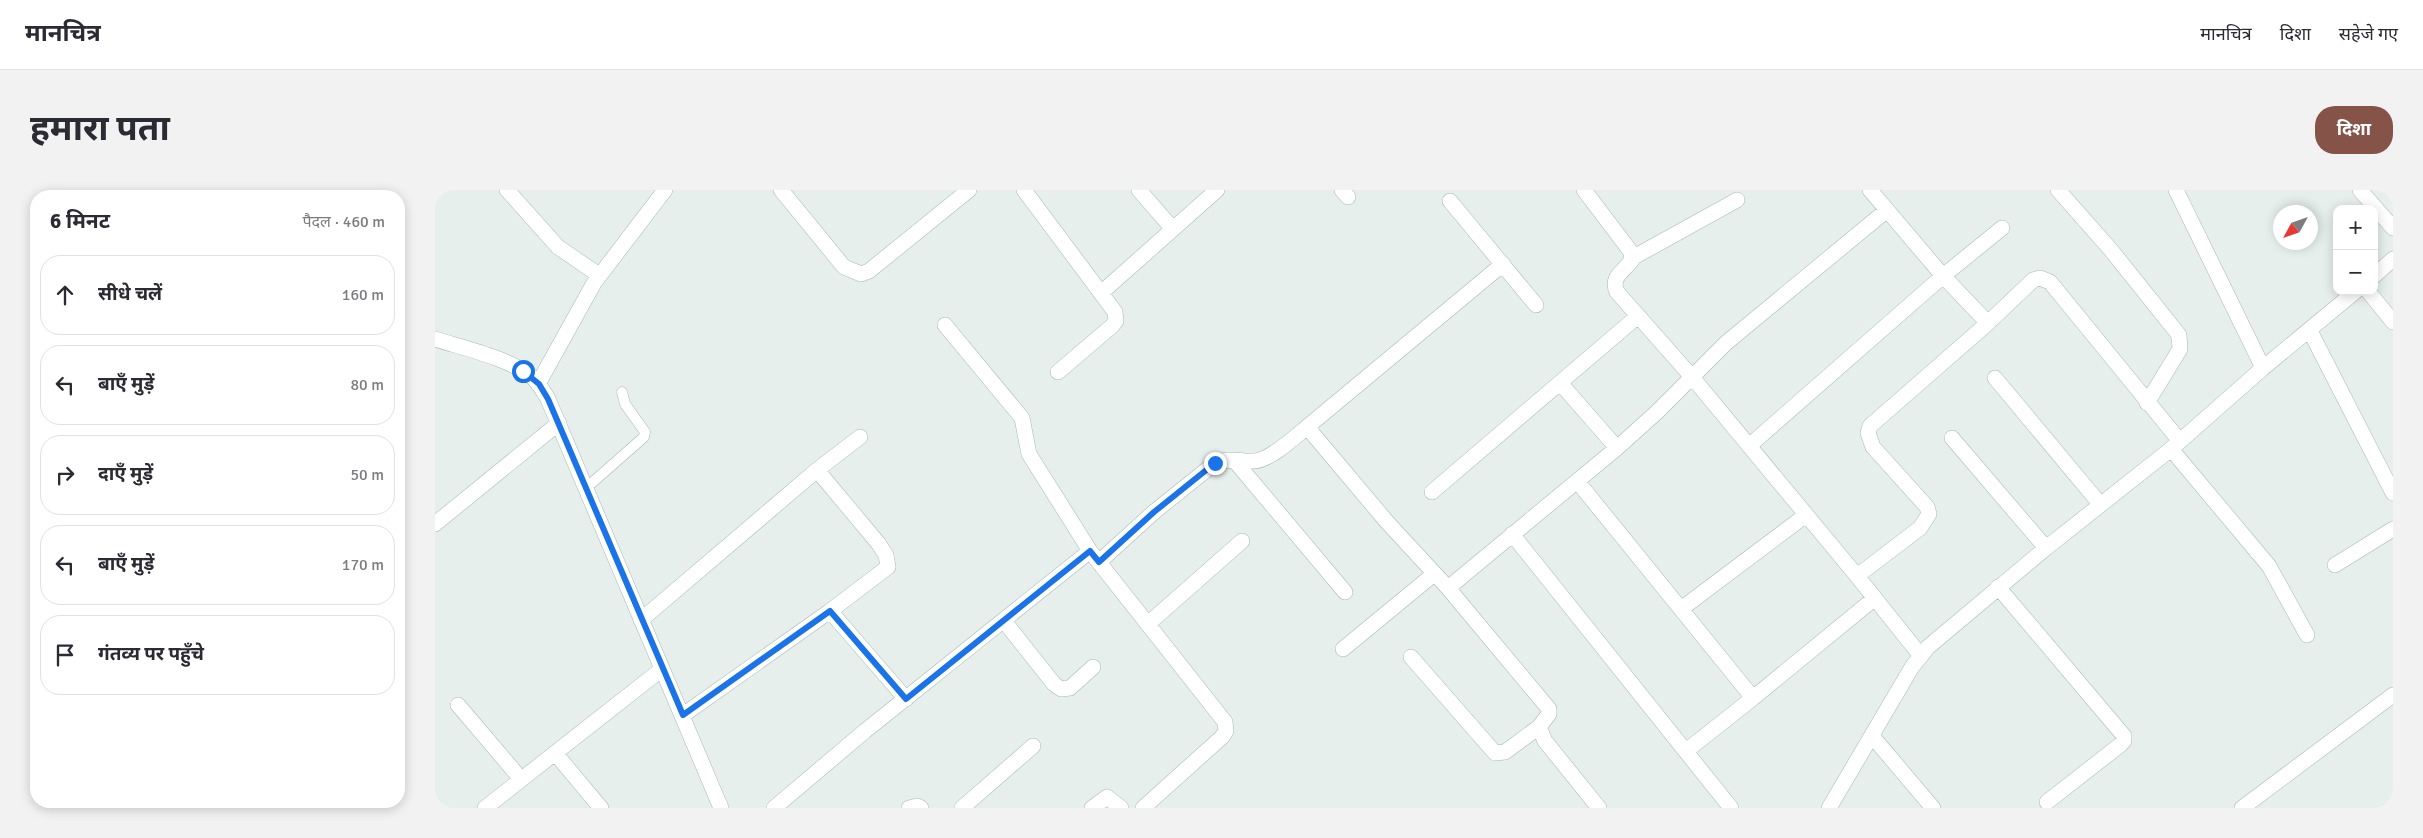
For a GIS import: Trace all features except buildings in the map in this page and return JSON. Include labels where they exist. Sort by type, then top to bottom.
[{"type":"street","points":[[507,190],[558,247],[599,275]]},
{"type":"street","points":[[539,384],[599,275],[665,190]]},
{"type":"street","points":[[781,190],[844,267],[861,274],[869,271],[969,190]]},
{"type":"street","points":[[1024,190],[1115,312],[1116,320],[1058,372]]},
{"type":"street","points":[[1139,190],[1172,228]]},
{"type":"street","points":[[1101,292],[1217,190]]},
{"type":"street","points":[[1871,190],[1943,276],[1988,323]]},
{"type":"street","points":[[2058,190],[2111,250],[2179,335],[2180,348],[2147,403]]},
{"type":"street","points":[[2176,190],[2263,368]]},
{"type":"street","points":[[2360,190],[2393,228]]},
{"type":"street","points":[[1590,192],[1632,258]]},
{"type":"street","points":[[1737,200],[1632,258],[1613,285],[1637,316],[1692,377],[1921,656]]},
{"type":"street","points":[[1450,201],[1536,305]]},
{"type":"street","points":[[1448,588],[1617,448],[1726,343],[1887,210]]},
{"type":"street","points":[[1749,446],[1943,276],[2002,228]]},
{"type":"street","points":[[2378,272],[2393,259]]},
{"type":"street","points":[[774,808],[906,699],[1004,622],[1094,556],[1203,471],[1222,460],[1256,462],[1270,455],[1307,428],[1503,264]]},
{"type":"street","points":[[1857,576],[1920,528],[1929,514],[1927,508],[1873,447],[1868,433],[1870,426],[1988,323],[2033,280],[2045,278],[2072,307],[2147,403],[2175,445],[2269,566],[2307,635]]},
{"type":"street","points":[[1829,808],[1921,656],[1935,640],[2100,504],[2175,445],[2263,368],[2351,295]]},
{"type":"street","points":[[2371,295],[2393,322]]},
{"type":"street","points":[[1432,492],[1561,384],[1637,316]]},
{"type":"street","points":[[945,325],[1022,418],[1029,454],[1094,556],[1149,623],[1219,713],[1227,727],[1222,738],[1143,808]]},
{"type":"street","points":[[2310,330],[2393,493]]},
{"type":"street","points":[[435,339],[503,362],[532,376],[539,384],[559,423],[721,808]]},
{"type":"street","points":[[1995,378],[2100,504]]},
{"type":"street","points":[[1561,384],[1617,448]]},
{"type":"street","points":[[435,524],[559,423]]},
{"type":"street","points":[[1307,428],[1387,522],[1448,588],[1549,709],[1549,714],[1539,727],[1505,752],[1495,753],[1411,657]]},
{"type":"street","points":[[641,620],[817,470],[860,438]]},
{"type":"street","points":[[1952,438],[2046,548]]},
{"type":"street","points":[[1233,460],[1345,592]]},
{"type":"street","points":[[683,715],[830,611],[888,567],[886,555],[868,530],[817,470]]},
{"type":"street","points":[[1577,481],[1753,698]]},
{"type":"street","points":[[1681,609],[1806,515]]},
{"type":"street","points":[[2335,565],[2393,529]]},
{"type":"street","points":[[1512,534],[1731,808]]},
{"type":"street","points":[[1149,623],[1242,541]]},
{"type":"street","points":[[1343,649],[1434,574]]},
{"type":"street","points":[[1999,587],[2124,736],[2124,741],[2121,745],[2047,802]]},
{"type":"street","points":[[1687,751],[1875,598]]},
{"type":"street","points":[[830,611],[906,699]]},
{"type":"street","points":[[1004,622],[1054,684],[1061,689],[1070,688],[1093,667]]},
{"type":"street","points":[[485,808],[663,669]]},
{"type":"street","points":[[2242,808],[2393,695]]},
{"type":"street","points":[[458,705],[521,779]]},
{"type":"street","points":[[1539,727],[1545,742],[1599,808]]},
{"type":"street","points":[[1872,736],[1933,808]]},
{"type":"street","points":[[962,808],[1033,746]]},
{"type":"street","points":[[555,753],[601,808]]},
{"type":"street","points":[[1092,808],[1107,797],[1121,808]]},
{"type":"street","points":[[909,808],[917,806],[921,808]]},
{"type":"lane","points":[[586,488],[644,437],[645,432],[625,404],[622,392]]},
{"type":"route","points":[[523,371],[532,376],[548,399],[683,715],[830,611],[906,699],[1090,551],[1099,562],[1154,512],[1215,463]]}]
